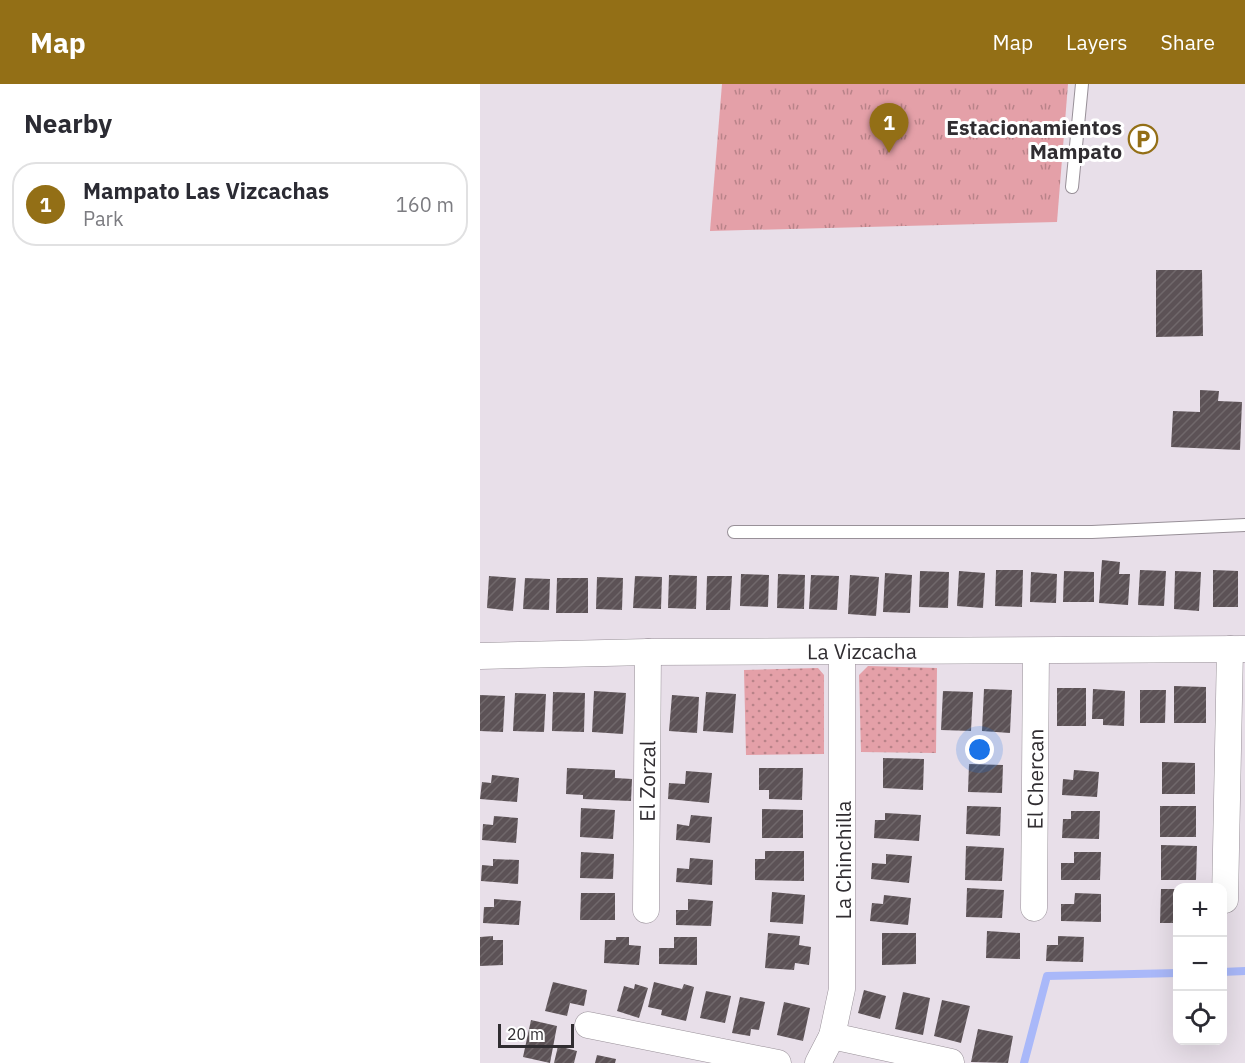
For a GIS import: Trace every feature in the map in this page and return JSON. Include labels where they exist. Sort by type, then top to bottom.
[{"type":"street","name":"La Vizcacha","points":[[480,656],[648,652],[1238,649]]},
{"type":"street","points":[[1226,883],[1238,649]]},
{"type":"street","name":"El Chercan","points":[[1034,908],[1036,651]]},
{"type":"street","name":"El Zorzal","points":[[646,910],[648,652]]},
{"type":"street","name":"La Chinchilla","points":[[818,1063],[832,1036],[842,989],[844,962],[842,652]]},
{"type":"street","points":[[588,1025],[778,1063]]},
{"type":"street","points":[[832,1036],[951,1062]]},
{"type":"lane","points":[[1072,187],[1082,84]]},
{"type":"lane","points":[[734,532],[1092,532],[1245,525]]},
{"type":"green space","points":[[722,84],[1068,84],[1057,222],[710,231]]},
{"type":"green space","points":[[868,666],[937,668],[936,753],[861,752],[859,675]]},
{"type":"green space","points":[[818,668],[824,675],[824,754],[746,755],[744,670]]},
{"type":"building","points":[[1156,270],[1202,270],[1203,336],[1156,337]]},
{"type":"building","points":[[1200,390],[1219,391],[1218,401],[1242,402],[1240,450],[1171,447],[1173,411],[1200,412]]},
{"type":"building","points":[[1102,560],[1120,562],[1119,574],[1130,574],[1128,605],[1099,603]]},
{"type":"building","points":[[996,570],[1023,570],[1022,607],[995,606]]},
{"type":"building","points":[[1140,570],[1166,571],[1164,606],[1138,605]]},
{"type":"building","points":[[1213,570],[1238,571],[1238,607],[1213,607]]},
{"type":"building","points":[[920,571],[949,572],[948,608],[919,607]]},
{"type":"building","points":[[959,571],[985,573],[983,608],[957,606]]},
{"type":"building","points":[[1064,571],[1094,572],[1094,602],[1063,602]]},
{"type":"building","points":[[1175,571],[1201,572],[1199,611],[1174,609]]},
{"type":"building","points":[[1031,572],[1057,574],[1056,603],[1030,602]]},
{"type":"building","points":[[885,573],[912,575],[910,613],[883,612]]},
{"type":"building","points":[[741,574],[769,575],[768,607],[740,606]]},
{"type":"building","points":[[778,574],[805,575],[804,609],[777,608]]},
{"type":"building","points":[[669,575],[697,576],[696,609],[668,608]]},
{"type":"building","points":[[811,575],[839,576],[837,610],[809,609]]},
{"type":"building","points":[[850,575],[879,577],[876,616],[848,614]]},
{"type":"building","points":[[489,576],[516,578],[513,611],[487,608]]},
{"type":"building","points":[[635,576],[662,577],[661,609],[633,608]]},
{"type":"building","points":[[707,576],[732,576],[730,610],[706,610]]},
{"type":"building","points":[[597,577],[623,578],[622,610],[596,609]]},
{"type":"building","points":[[525,578],[550,579],[549,610],[523,609]]},
{"type":"building","points":[[557,578],[588,578],[588,613],[556,613]]},
{"type":"building","points":[[1174,686],[1206,687],[1206,723],[1174,723]]},
{"type":"building","points":[[1057,688],[1086,688],[1086,726],[1057,726]]},
{"type":"building","points":[[984,689],[1012,690],[1010,733],[982,731]]},
{"type":"building","points":[[1093,689],[1125,691],[1124,726],[1103,725],[1103,719],[1092,719]]},
{"type":"building","points":[[1140,690],[1166,690],[1165,723],[1140,723]]},
{"type":"building","points":[[594,691],[626,693],[623,734],[592,732]]},
{"type":"building","points":[[943,691],[973,692],[971,731],[941,730]]},
{"type":"building","points":[[553,692],[585,693],[584,732],[552,731]]},
{"type":"building","points":[[706,692],[736,694],[733,733],[703,731]]},
{"type":"building","points":[[515,693],[546,694],[544,732],[513,731]]},
{"type":"building","points":[[480,695],[505,696],[503,732],[480,731]]},
{"type":"building","points":[[672,695],[699,697],[697,733],[669,731]]},
{"type":"building","points":[[883,758],[924,759],[923,790],[883,788]]},
{"type":"building","points":[[1162,762],[1195,763],[1195,794],[1162,794]]},
{"type":"building","points":[[969,764],[1003,765],[1002,793],[968,792]]},
{"type":"building","points":[[567,768],[615,770],[615,778],[632,779],[631,801],[583,799],[583,795],[566,794]]},
{"type":"building","points":[[759,768],[803,768],[802,800],[769,799],[769,790],[759,790]]},
{"type":"building","points":[[1074,770],[1099,772],[1097,797],[1062,795],[1063,779],[1073,780]]},
{"type":"building","points":[[686,771],[712,773],[709,803],[668,799],[669,783],[685,784]]},
{"type":"building","points":[[492,775],[519,778],[517,802],[480,799],[482,782],[491,783]]},
{"type":"building","points":[[967,806],[1001,807],[1000,836],[966,834]]},
{"type":"building","points":[[1160,806],[1196,806],[1196,837],[1160,837]]},
{"type":"building","points":[[581,808],[615,810],[613,839],[580,837]]},
{"type":"building","points":[[762,809],[803,810],[803,838],[762,838]]},
{"type":"building","points":[[1071,811],[1100,811],[1099,839],[1062,838],[1063,819],[1071,819]]},
{"type":"building","points":[[885,813],[921,815],[919,841],[874,838],[875,820],[885,820]]},
{"type":"building","points":[[691,815],[712,817],[710,843],[676,840],[677,824],[689,826]]},
{"type":"building","points":[[494,816],[518,818],[516,843],[482,840],[483,824],[493,825]]},
{"type":"building","points":[[1161,845],[1197,846],[1196,880],[1161,880]]},
{"type":"building","points":[[966,846],[1004,848],[1002,881],[965,880]]},
{"type":"building","points":[[765,851],[804,851],[804,881],[755,880],[755,859],[765,859]]},
{"type":"building","points":[[581,852],[614,854],[613,879],[580,878]]},
{"type":"building","points":[[1074,852],[1101,852],[1100,880],[1061,880],[1061,863],[1074,863]]},
{"type":"building","points":[[886,854],[912,856],[909,883],[871,879],[872,863],[886,864]]},
{"type":"building","points":[[690,858],[713,860],[712,885],[676,882],[677,868],[689,869]]},
{"type":"building","points":[[493,859],[519,860],[518,884],[481,881],[482,865],[493,866]]},
{"type":"building","points":[[967,888],[1004,890],[1002,918],[966,917]]},
{"type":"building","points":[[1161,889],[1173,889],[1173,923],[1160,923]]},
{"type":"building","points":[[772,892],[805,895],[803,924],[770,922]]},
{"type":"building","points":[[581,893],[615,893],[615,920],[580,920]]},
{"type":"building","points":[[1075,893],[1101,894],[1101,922],[1061,921],[1061,904],[1074,904]]},
{"type":"building","points":[[884,895],[911,898],[908,925],[870,921],[872,903],[883,904]]},
{"type":"building","points":[[494,899],[521,901],[519,925],[483,923],[484,907],[494,907]]},
{"type":"building","points":[[688,899],[713,901],[711,926],[676,925],[676,910],[688,910]]},
{"type":"building","points":[[987,931],[1020,933],[1020,959],[986,958]]},
{"type":"building","points":[[768,933],[800,936],[799,945],[811,947],[809,965],[795,963],[794,970],[765,968]]},
{"type":"building","points":[[882,933],[916,933],[916,964],[882,965]]},
{"type":"building","points":[[493,936],[493,940],[503,940],[503,965],[480,966],[480,937]]},
{"type":"building","points":[[1058,936],[1084,937],[1083,962],[1046,961],[1047,945],[1058,945]]},
{"type":"building","points":[[616,937],[629,937],[629,945],[641,946],[639,965],[604,963],[605,940],[616,940]]},
{"type":"building","points":[[674,937],[697,937],[697,965],[659,964],[659,948],[674,948]]},
{"type":"building","points":[[553,982],[587,990],[584,1006],[570,1003],[567,1016],[545,1011]]},
{"type":"building","points":[[654,982],[682,989],[684,984],[694,987],[686,1021],[661,1015],[662,1010],[648,1007]]},
{"type":"building","points":[[635,984],[648,988],[639,1018],[617,1011],[624,986],[634,989]]},
{"type":"building","points":[[864,990],[886,996],[880,1019],[858,1013]]},
{"type":"building","points":[[706,991],[731,996],[725,1023],[700,1018]]},
{"type":"building","points":[[903,992],[930,998],[923,1035],[895,1029]]},
{"type":"building","points":[[740,997],[765,1002],[759,1030],[751,1029],[750,1036],[732,1033]]},
{"type":"building","points":[[942,1000],[970,1006],[961,1043],[934,1036]]},
{"type":"building","points":[[784,1002],[810,1008],[803,1041],[777,1035]]},
{"type":"building","points":[[531,1020],[557,1026],[550,1063],[523,1057]]},
{"type":"building","points":[[978,1029],[1013,1036],[1008,1063],[971,1062]]},
{"type":"building","points":[[558,1046],[577,1051],[574,1063],[554,1063]]},
{"type":"building","points":[[597,1055],[616,1059],[615,1063],[595,1063]]},
{"type":"waterway","points":[[1227,972],[1245,971]]},
{"type":"waterway","points":[[1024,1063],[1047,976],[1173,973]]},
{"type":"place","name":"Estacionamientos Mampato","points":[[1143,139]]},
{"type":"place","name":"Mampato Las Vizcachas","points":[[889,153]]}]
